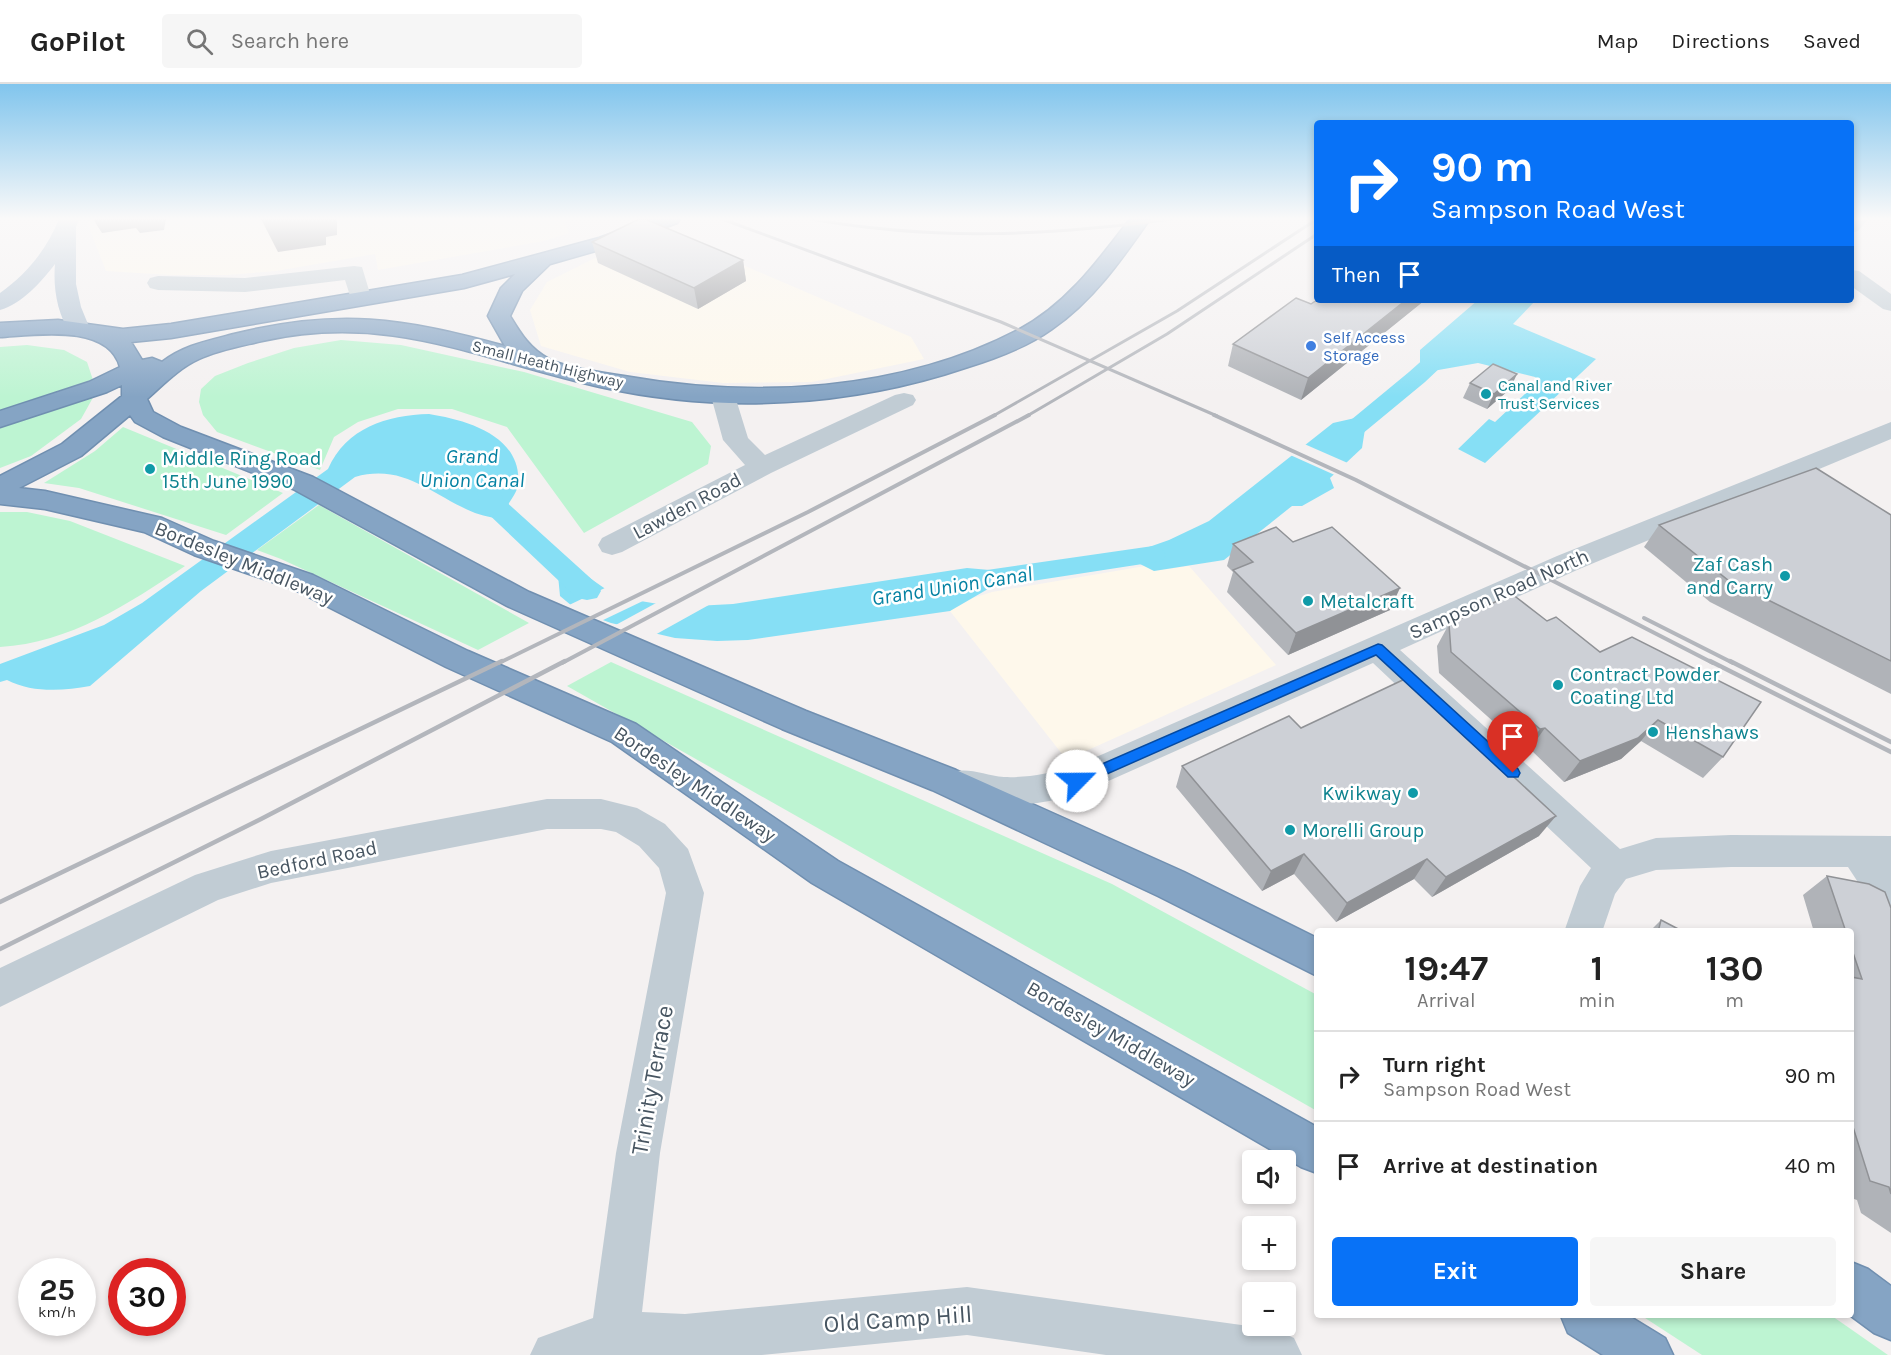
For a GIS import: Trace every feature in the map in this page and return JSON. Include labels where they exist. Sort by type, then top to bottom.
[{"type":"highway","points":[[0,330],[34,326],[123,336],[171,331],[474,278]]},
{"type":"highway","points":[[523,278],[512,288],[499,316],[516,346],[542,364]]},
{"type":"highway","name":"Small Heath Highway","points":[[0,486],[47,465],[72,450],[93,435],[185,356],[286,329],[316,325],[387,326],[439,335],[601,380],[686,393],[723,396],[799,394],[856,388],[952,366],[1001,347],[1042,326],[1067,307],[1095,278]]},
{"type":"highway","points":[[83,330],[111,339],[126,351],[133,370],[133,399],[144,417],[172,432],[303,483],[518,599],[794,720],[944,780],[1171,884],[1314,956]]},
{"type":"highway","points":[[0,419],[98,387],[133,370],[185,356]]},
{"type":"highway","name":"Bordesley Middleway","points":[[0,495],[45,500],[152,525],[204,548],[303,582],[457,659],[624,733],[825,872],[1314,1149]]},
{"type":"highway","points":[[1854,1288],[1891,1316]]},
{"type":"highway","points":[[1588,1318],[1648,1355]]},
{"type":"main road","points":[[0,303],[29,278]]},
{"type":"main road","points":[[65,278],[68,302],[83,330]]},
{"type":"street","points":[[158,283],[245,285],[301,278]]},
{"type":"street","points":[[356,278],[360,297]]},
{"type":"street","points":[[1854,278],[1891,304]]},
{"type":"street","name":"Lawden Road","points":[[723,396],[736,440],[762,467]]},
{"type":"street","name":"Lawden Road","points":[[612,546],[762,467],[904,400]]},
{"type":"street","name":"Sampson Road North","points":[[944,780],[1003,791],[1033,791],[1077,781],[1567,563],[1891,430]]},
{"type":"street","points":[[1378,648],[1614,867]]},
{"type":"street","name":"Bedford Road","points":[[0,988],[208,887],[271,867],[547,814],[601,814],[624,819],[652,835]]},
{"type":"street","name":"Trinity Terrace","points":[[615,1336],[639,1153],[685,893],[675,860],[652,835]]},
{"type":"street","points":[[1584,928],[1599,886],[1614,867],[1656,854],[1731,851],[1875,852],[1884,891],[1891,906]]},
{"type":"street","name":"Old Camp Hill","points":[[555,1355],[615,1336],[685,1346],[968,1311],[1277,1355]]},
{"type":"shaded area","points":[[554,278],[774,278],[911,337],[924,359],[812,382],[723,383],[630,372],[541,346],[530,310],[547,282]]},
{"type":"shaded area","points":[[1145,566],[1154,571],[1189,566],[1276,665],[1066,759],[950,611],[973,598],[992,592]]},
{"type":"green space","points":[[341,340],[401,345],[524,372],[692,422],[711,446],[708,464],[584,533],[507,427],[452,409],[398,409],[358,422],[334,437],[320,470],[217,432],[203,415],[199,402],[201,389],[215,376],[294,348]]},
{"type":"green space","points":[[27,345],[64,350],[87,362],[93,380],[0,412],[0,347]]},
{"type":"green space","points":[[95,394],[81,419],[31,456],[0,468],[0,426]]},
{"type":"green space","points":[[123,427],[283,493],[226,535],[79,488],[44,483],[95,451]]},
{"type":"green space","points":[[319,505],[529,623],[478,650],[257,550]]},
{"type":"green space","points":[[0,512],[27,512],[70,521],[185,566],[120,607],[74,630],[26,644],[0,647]]},
{"type":"green space","points":[[611,662],[1112,884],[1314,993],[1314,1109],[567,686]]},
{"type":"green space","points":[[1645,1318],[1835,1318],[1888,1355],[1702,1355]]},
{"type":"water","points":[[1475,303],[1533,303],[1513,324],[1596,359],[1485,463],[1458,449],[1489,419],[1495,422],[1539,381],[1535,377],[1478,363],[1427,372],[1420,378],[1413,375],[1420,368],[1420,350]]},
{"type":"water","points":[[1374,409],[1383,412],[1365,429],[1362,448],[1330,478],[1334,488],[1302,506],[1292,506],[1224,560],[1154,571],[1138,563],[1112,560],[1169,540],[1209,521],[1333,423],[1364,416]]},
{"type":"water","name":"Grand Union Canal","points":[[429,414],[460,421],[490,433],[512,454],[517,468],[518,485],[505,510],[511,522],[475,513],[404,478],[389,474],[355,477],[201,591],[90,686],[48,690],[27,687],[7,680],[0,682],[0,664],[104,625],[142,603],[328,469],[345,443],[357,434],[383,421]]},
{"type":"water","points":[[557,565],[584,574],[617,597],[676,607],[733,604],[967,568],[1025,573],[1000,582],[950,611],[748,640],[717,641],[675,638],[611,623],[578,611],[560,596]]},
{"type":"pier","points":[[1302,443],[1350,464],[1337,476],[1288,454]]},
{"type":"pier","points":[[607,587],[618,594],[645,600],[599,622],[577,614],[567,606]]},
{"type":"pier","points":[[716,601],[653,636],[612,627],[658,602],[676,604]]},
{"type":"building","points":[[673,278],[711,278],[694,288]]},
{"type":"building","points":[[1296,298],[1311,304],[1314,302],[1402,303],[1308,378],[1233,344]]},
{"type":"building","points":[[1493,364],[1517,374],[1494,394],[1470,383]]},
{"type":"building","name":"Zaf Cash and Carry","points":[[1816,468],[1891,515],[1891,661],[1728,580],[1659,525]]},
{"type":"building","name":"Metalcraft","points":[[1276,527],[1293,542],[1332,527],[1400,588],[1296,633],[1233,570],[1253,562],[1233,544]]},
{"type":"building","points":[[1512,594],[1547,621],[1556,617],[1600,652],[1632,637],[1761,702],[1723,757],[1658,720],[1638,738],[1580,761],[1545,728],[1540,729],[1451,652],[1449,624]]},
{"type":"building","points":[[1407,678],[1556,816],[1446,877],[1427,859],[1347,903],[1304,854],[1271,871],[1182,766],[1289,716],[1301,728]]},
{"type":"building","points":[[1827,876],[1869,884],[1885,892],[1891,908],[1891,1194],[1889,1187],[1870,1181],[1854,1130],[1854,978],[1862,979],[1854,956],[1854,928],[1845,928]]},
{"type":"building","points":[[1661,920],[1676,928],[1659,928]]},
{"type":"waterway","name":"Grand Union Canal","points":[[1348,434],[1417,377],[1499,303]]},
{"type":"waterway","name":"Grand Union Canal","points":[[489,489],[491,502],[587,591]]},
{"type":"waterway","name":"Grand Union Canal","points":[[987,579],[1153,555]]},
{"type":"railway","points":[[883,278],[1001,322],[1090,361]]},
{"type":"railway","points":[[1090,361],[1177,311],[1227,278]]},
{"type":"railway","points":[[1108,369],[1167,334],[1251,278]]},
{"type":"railway","points":[[993,416],[1090,361]]},
{"type":"railway","points":[[1090,361],[1108,369]]},
{"type":"railway","points":[[1027,416],[1108,369]]},
{"type":"railway","points":[[1108,369],[1217,416]]},
{"type":"railway","points":[[499,663],[808,512],[995,415]]},
{"type":"railway","points":[[562,663],[1029,415]]},
{"type":"railway","points":[[1214,415],[1356,480],[1713,663]]},
{"type":"railway","points":[[1644,618],[1733,663]]},
{"type":"railway","points":[[0,902],[502,661]]},
{"type":"railway","points":[[0,949],[261,819],[565,661]]},
{"type":"railway","points":[[1710,661],[1891,752]]},
{"type":"railway","points":[[1730,661],[1891,742]]},
{"type":"place","name":"Self Access Storage","points":[[1311,346]]},
{"type":"place","name":"Canal and River Trust Services","points":[[1486,394]]},
{"type":"place","name":"Middle Ring Road 15th June 1990","points":[[150,469]]},
{"type":"place","name":"Zaf Cash and Carry","points":[[1785,576]]},
{"type":"place","name":"Metalcraft","points":[[1308,601]]},
{"type":"place","name":"Contract Powder Coating Ltd","points":[[1558,685]]},
{"type":"place","name":"Henshaws","points":[[1653,732]]},
{"type":"place","name":"Kwikway","points":[[1413,793]]},
{"type":"place","name":"Morelli Group","points":[[1290,830]]},
{"type":"route","points":[[1077,781],[1378,648],[1513,773]]}]
